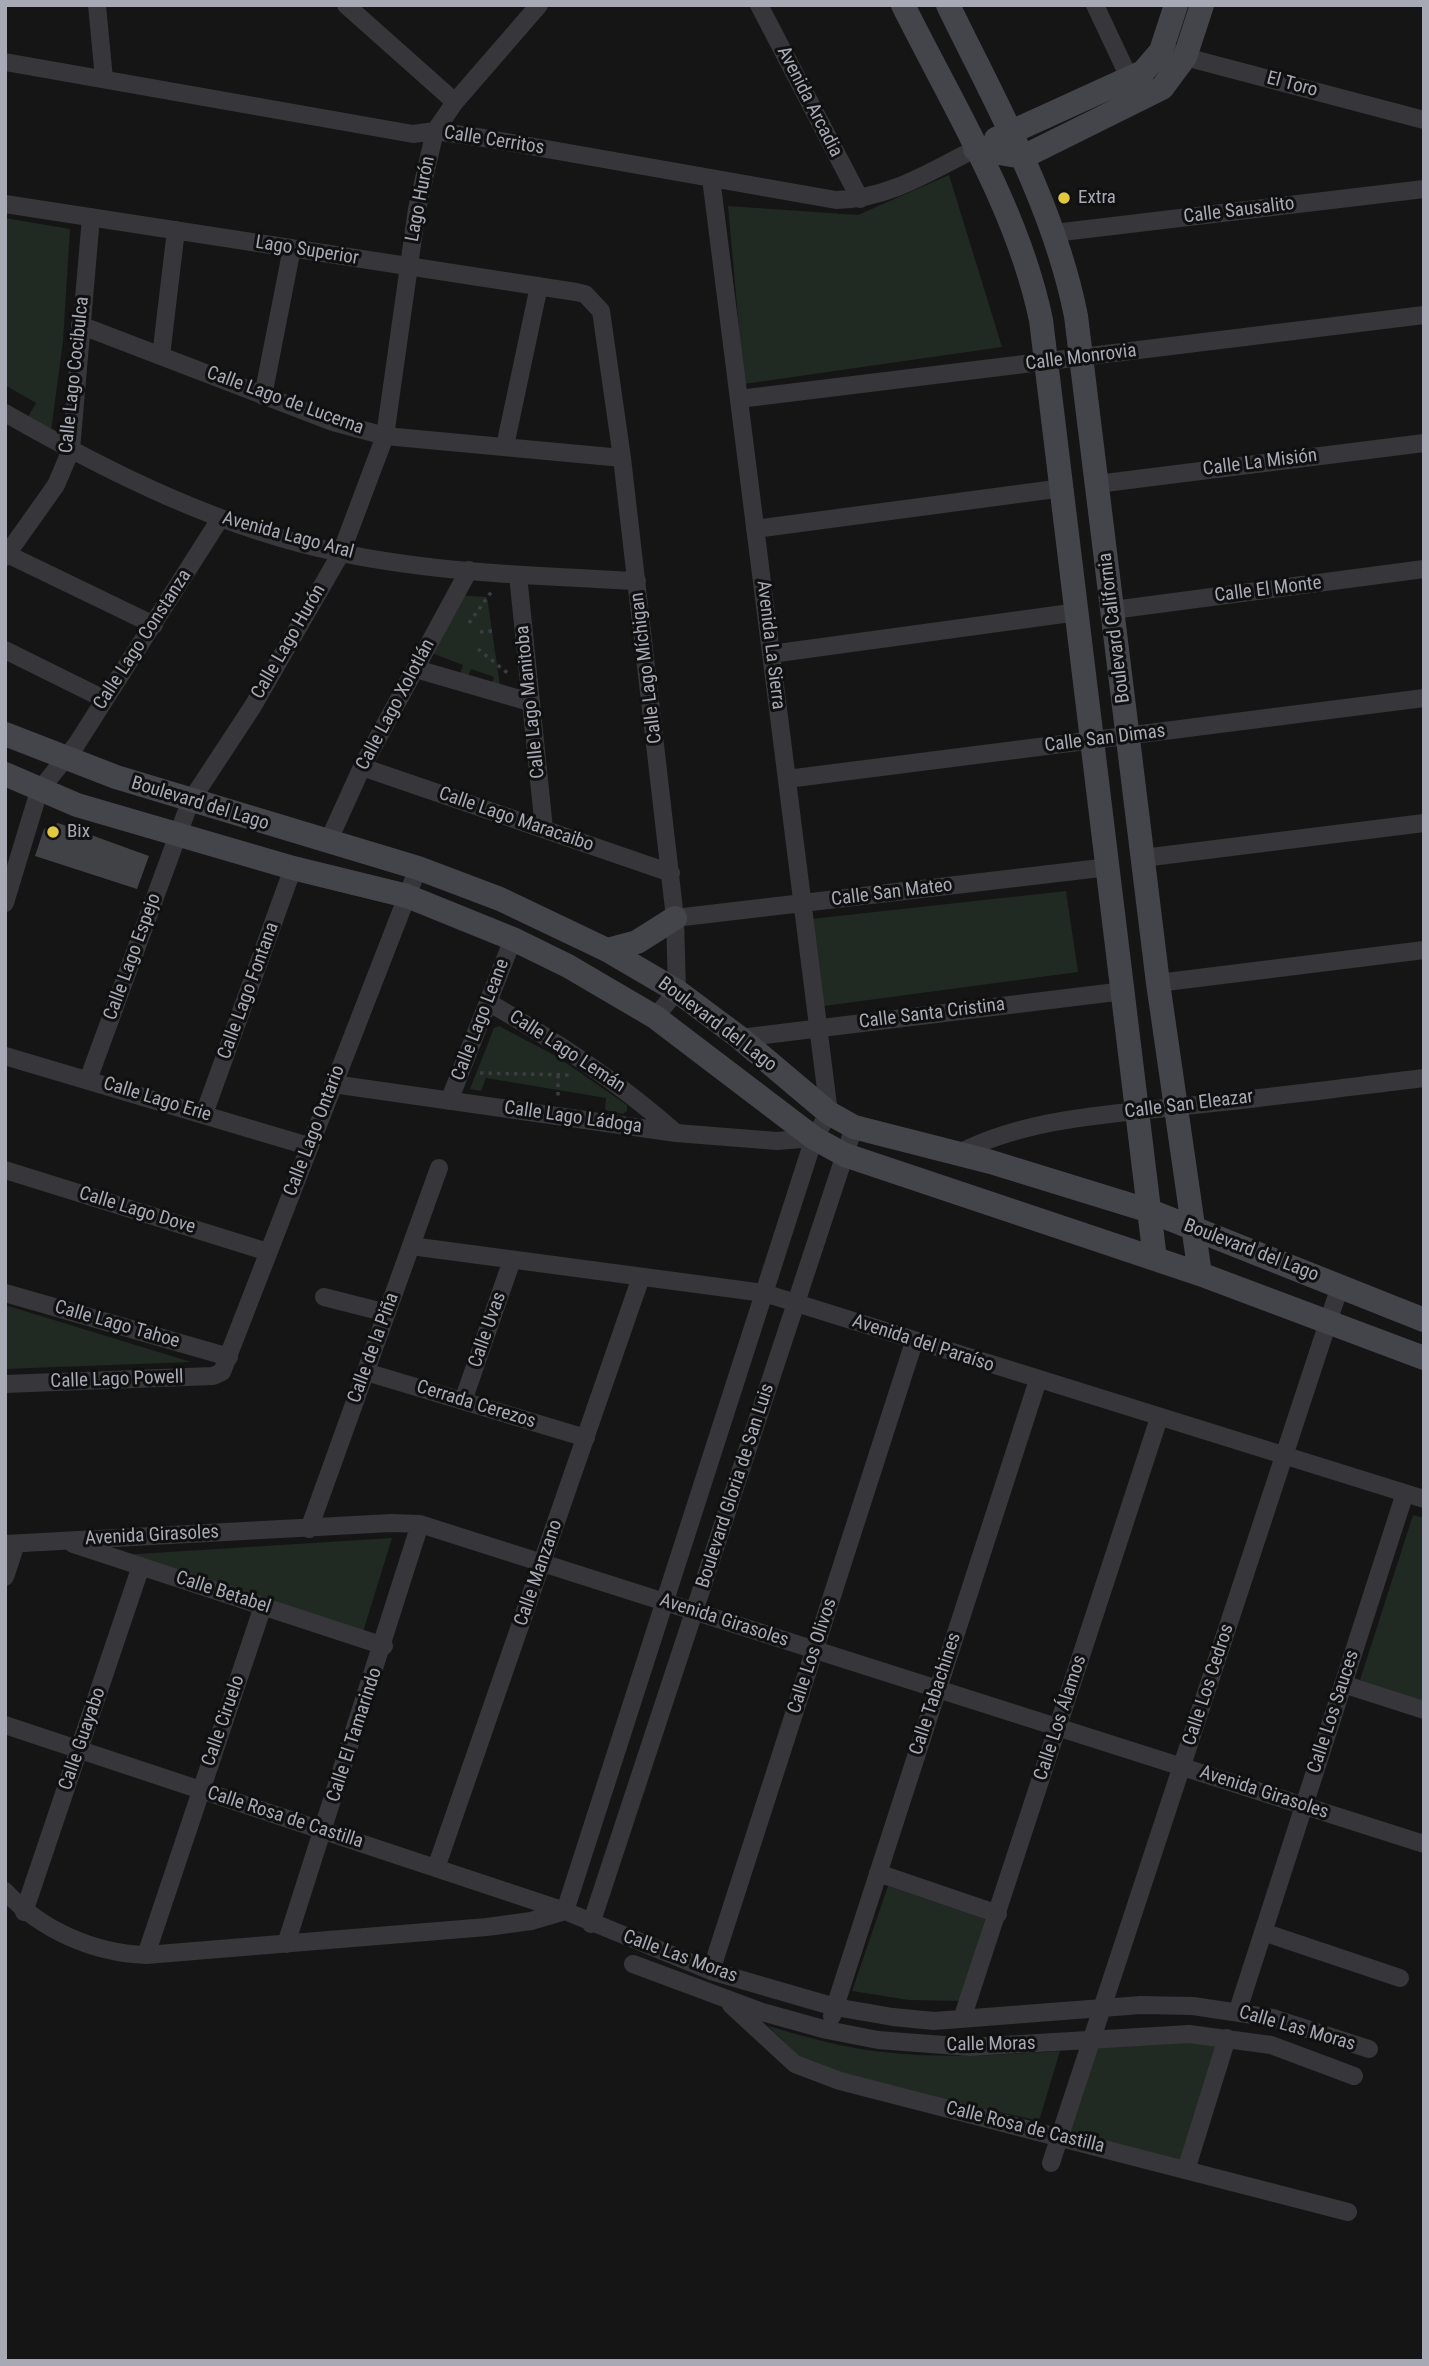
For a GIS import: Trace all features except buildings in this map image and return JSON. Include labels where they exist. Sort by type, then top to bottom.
[{"type":"street","points":[[97,5],[104,79]]},
{"type":"street","points":[[346,5],[367,12],[455,102]]},
{"type":"street","points":[[435,131],[455,102],[539,5]]},
{"type":"street","name":"Avenida Arcadia","points":[[759,5],[860,199]]},
{"type":"street","name":"Boulevard California","points":[[903,5],[1004,208],[1032,278],[1048,362],[1156,1259]]},
{"type":"street","name":"Boulevard California","points":[[948,5],[1023,157],[1069,278],[1082,358],[1158,983],[1200,1274]]},
{"type":"street","points":[[1095,5],[1135,90]]},
{"type":"street","points":[[1135,90],[1143,72],[1161,51],[1176,5]]},
{"type":"street","points":[[975,149],[1023,157],[1135,90],[1162,88],[1185,57],[1202,5]]},
{"type":"street","name":"El Toro","points":[[1161,51],[1424,120]]},
{"type":"street","name":"Calle Cerritos","points":[[5,62],[413,134],[435,131],[836,200],[860,199],[889,192],[1011,132],[1135,90]]},
{"type":"street","name":"Lago Hurón","points":[[408,268],[435,131]]},
{"type":"street","name":"Avenida La Sierra","points":[[711,178],[829,1113]]},
{"type":"street","name":"Calle Sausalito","points":[[1054,233],[1424,189]]},
{"type":"street","name":"Lago Superior","points":[[5,204],[585,294],[601,311]]},
{"type":"street","name":"Calle Lago Cocibulca","points":[[6,555],[56,485],[71,450],[91,217]]},
{"type":"street","points":[[161,356],[176,230]]},
{"type":"street","points":[[263,396],[292,248]]},
{"type":"street","name":"Calle Lago Hurón","points":[[177,835],[190,802],[253,706],[341,553],[347,528],[384,436],[408,268]]},
{"type":"street","points":[[505,446],[539,286]]},
{"type":"street","name":"Calle Lago Míchigan","points":[[601,311],[622,458],[671,873],[677,991]]},
{"type":"street","name":"Calle Monrovia","points":[[739,399],[1424,315]]},
{"type":"street","name":"Calle Lago de Lucerna","points":[[80,326],[263,396],[384,436],[622,458]]},
{"type":"street","name":"Avenida Lago Aral","points":[[5,413],[71,450],[220,519],[341,553],[510,574],[637,581]]},
{"type":"street","name":"Calle La Misión","points":[[1097,484],[1424,443]]},
{"type":"street","points":[[755,529],[1063,488]]},
{"type":"street","name":"Calle Lago Constanza","points":[[39,791],[64,759],[154,625],[220,519]]},
{"type":"street","points":[[6,555],[154,625]]},
{"type":"street","name":"Calle El Monte","points":[[1113,610],[1424,569]]},
{"type":"street","name":"Calle Lago Xolotlán","points":[[328,842],[362,767],[469,570]]},
{"type":"street","name":"Calle Lago Manitoba","points":[[510,574],[529,695],[544,829]]},
{"type":"street","points":[[771,654],[1078,612]]},
{"type":"street","points":[[5,650],[104,699]]},
{"type":"street","points":[[416,669],[529,695]]},
{"type":"street","name":"Calle San Dimas","points":[[787,779],[1424,698]]},
{"type":"street","name":"Boulevard del Lago","points":[[5,734],[64,759],[190,802],[418,868],[500,899],[607,950],[677,991],[740,1038],[829,1113],[854,1127],[959,1153],[1150,1211],[1424,1320]]},
{"type":"street","name":"Calle Lago Maracaibo","points":[[362,767],[671,873]]},
{"type":"street","name":"Boulevard del Lago","points":[[5,774],[39,791],[177,835],[293,868],[407,896],[513,939],[568,966],[655,1017],[814,1138],[845,1155],[1200,1274],[1424,1357]]},
{"type":"street","points":[[5,903],[39,791]]},
{"type":"street","points":[[1143,858],[1424,823]]},
{"type":"street","name":"Calle Lago Espejo","points":[[88,1080],[177,835]]},
{"type":"street","name":"Calle San Mateo","points":[[675,918],[1109,867]]},
{"type":"street","name":"Calle Lago Fontana","points":[[204,1114],[293,868]]},
{"type":"street","name":"Calle Lago Ontario","points":[[227,1362],[308,1146],[418,868]]},
{"type":"street","points":[[607,950],[637,942],[675,918]]},
{"type":"street","name":"Calle Lago Leane","points":[[449,1101],[513,939]]},
{"type":"street","points":[[1158,983],[1424,950]]},
{"type":"street","points":[[655,1017],[677,991]]},
{"type":"street","name":"Calle Santa Cristina","points":[[740,1038],[1124,992]]},
{"type":"street","name":"Calle Lago Lemán","points":[[488,1002],[631,1093],[676,1133]]},
{"type":"street","name":"Calle Lago Erie","points":[[5,1056],[308,1146]]},
{"type":"street","name":"Calle San Eleazar","points":[[959,1153],[1008,1132],[1138,1110],[1424,1078]]},
{"type":"street","name":"Calle Lago Ládoga","points":[[333,1084],[676,1133],[777,1141],[814,1138]]},
{"type":"street","name":"Boulevard Gloria de San Luis","points":[[565,1911],[814,1138],[829,1113]]},
{"type":"street","name":"Boulevard Gloria de San Luis","points":[[591,1924],[854,1127]]},
{"type":"street","name":"Calle de la Piña","points":[[309,1529],[439,1168]]},
{"type":"street","name":"Calle Lago Dove","points":[[5,1171],[268,1252]]},
{"type":"street","name":"Avenida del Paraíso","points":[[411,1246],[764,1293],[1424,1499]]},
{"type":"street","name":"Calle Uvas","points":[[463,1401],[512,1260]]},
{"type":"street","name":"Calle Manzano","points":[[436,1868],[641,1277]]},
{"type":"street","name":"Calle Los Cedros","points":[[1051,2163],[1340,1286]]},
{"type":"street","name":"Calle Lago Tahoe","points":[[5,1293],[227,1362]]},
{"type":"street","points":[[324,1297],[387,1313]]},
{"type":"street","name":"Calle Los Olivos","points":[[710,1971],[914,1342]]},
{"type":"street","name":"Calle Lago Powell","points":[[5,1384],[213,1376],[227,1362]]},
{"type":"street","name":"Cerrada Cerezos","points":[[366,1372],[586,1438]]},
{"type":"street","name":"Calle Tabachines","points":[[827,2030],[1038,1380]]},
{"type":"street","name":"Calle Los Álamos","points":[[962,2018],[1159,1418]]},
{"type":"street","name":"Calle Los Sauces","points":[[1238,2010],[1405,1493]]},
{"type":"street","name":"Avenida Girasoles","points":[[11,1544],[391,1523],[420,1524],[1424,1844]]},
{"type":"street","name":"Calle El Tamarindo","points":[[286,1944],[384,1646],[420,1524]]},
{"type":"street","name":"Calle Betabel","points":[[63,1540],[384,1646]]},
{"type":"street","points":[[5,1577],[11,1544]]},
{"type":"street","name":"Calle Guayabo","points":[[24,1912],[141,1566]]},
{"type":"street","name":"Calle Ciruelo","points":[[146,1955],[263,1606]]},
{"type":"street","points":[[1343,1684],[1424,1710]]},
{"type":"street","name":"Calle Rosa de Castilla","points":[[5,1725],[565,1911]]},
{"type":"street","points":[[878,1873],[998,1914]]},
{"type":"street","points":[[5,1891],[24,1912],[44,1925],[94,1947],[123,1954],[146,1955],[487,1927],[531,1921],[565,1911]]},
{"type":"street","name":"Calle Las Moras","points":[[565,1911],[710,1971],[835,2007],[893,2017],[934,2021],[962,2018],[1097,2023],[1194,2006],[1238,2010],[1273,2018],[1369,2049]]},
{"type":"street","points":[[1263,1932],[1400,1978]]},
{"type":"street","name":"Calle Moras","points":[[633,1964],[726,2000],[827,2030],[937,2046],[1005,2046],[1097,2023],[1271,2045],[1354,2076]]},
{"type":"street","name":"Calle Rosa de Castilla","points":[[726,2000],[795,2064],[813,2071],[1348,2212]]},
{"type":"street","points":[[1186,2170],[1227,2038]]},
{"type":"path","points":[[469,623],[510,574]]},
{"type":"path","points":[[480,632],[492,631]]},
{"type":"path","points":[[478,649],[529,695]]},
{"type":"path","points":[[461,1072],[558,1075],[583,1074],[595,1068]]},
{"type":"path","points":[[558,1075],[558,1116]]},
{"type":"shaded area","points":[[949,175],[1002,347],[744,384],[728,206],[858,215]]},
{"type":"shaded area","points":[[5,218],[70,229],[63,341],[51,431],[26,420],[36,403],[5,385]]},
{"type":"shaded area","points":[[456,595],[487,597],[501,692],[488,693],[494,677],[471,669],[465,684],[458,681],[463,665],[429,652]]},
{"type":"shaded area","points":[[1066,891],[1078,972],[824,1006],[811,919]]},
{"type":"shaded area","points":[[499,1026],[556,1056],[627,1105],[627,1111],[623,1114],[605,1110],[606,1098],[486,1078],[481,1091],[470,1089],[494,1028]]},
{"type":"shaded area","points":[[5,1305],[191,1362],[5,1369]]},
{"type":"shaded area","points":[[1413,1515],[1424,1518],[1424,1701],[1360,1680]]},
{"type":"shaded area","points":[[392,1538],[363,1632],[121,1555]]},
{"type":"shaded area","points":[[888,1886],[985,1919],[960,2001],[909,2000],[852,1991]]},
{"type":"shaded area","points":[[768,2026],[839,2045],[905,2054],[972,2056],[1060,2051],[1039,2121],[849,2078],[799,2056]]},
{"type":"shaded area","points":[[1177,2041],[1220,2045],[1183,2164],[1068,2132],[1094,2047]]},
{"type":"place","name":"Extra","points":[[1064,198]]},
{"type":"place","name":"Bix","points":[[53,832]]}]
